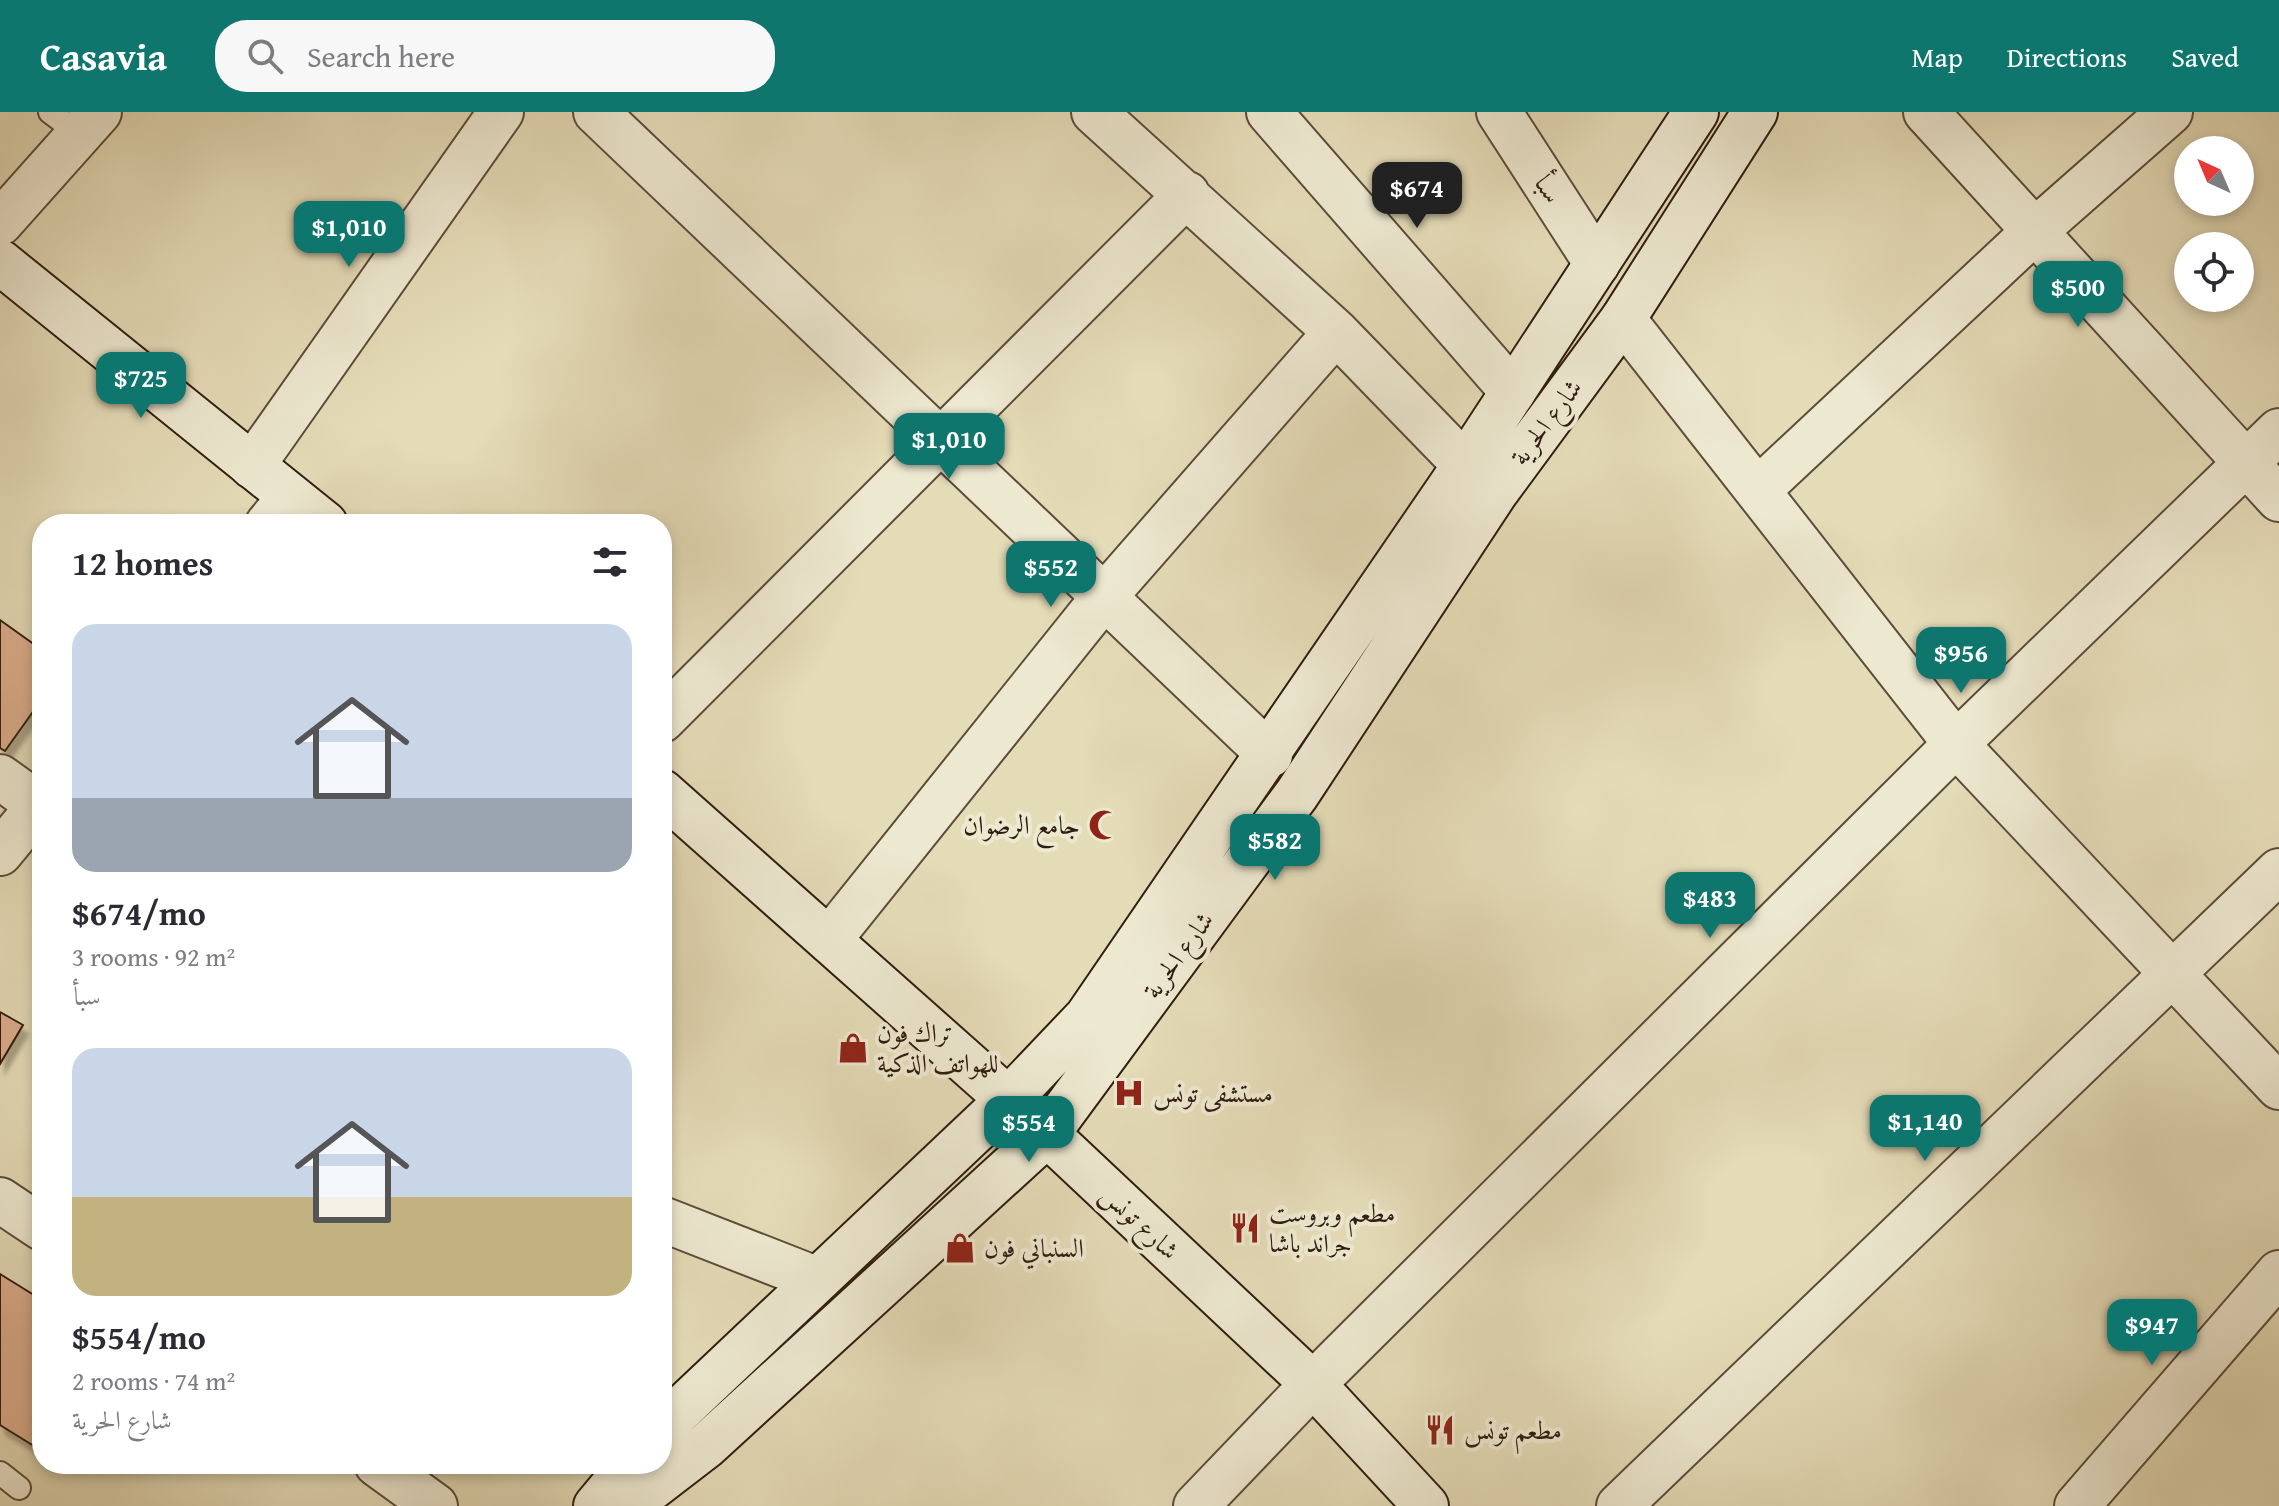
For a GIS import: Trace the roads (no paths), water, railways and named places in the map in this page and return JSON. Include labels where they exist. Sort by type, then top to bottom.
[{"type":"street","points":[[252,466],[501,112]]},
{"type":"street","points":[[596,112],[1270,755]]},
{"type":"street","points":[[1094,112],[1336,332],[1465,465]]},
{"type":"street","points":[[1269,112],[1513,392]]},
{"type":"street","name":"سبأ","points":[[1499,112],[1597,264]]},
{"type":"street","points":[[672,1417],[1009,1099],[1087,1017],[1270,755],[1696,112]]},
{"type":"street","name":"شارع الحرية","points":[[672,1472],[706,1446],[1047,1134],[1297,794],[1495,493],[1623,319],[1755,112]]},
{"type":"street","points":[[1926,112],[2279,499]]},
{"type":"street","points":[[1758,490],[2036,230],[2170,112]]},
{"type":"street","points":[[0,223],[76,119]]},
{"type":"street","points":[[672,710],[1187,194]]},
{"type":"street","points":[[0,262],[252,466],[279,510]]},
{"type":"street","points":[[1623,319],[1956,744],[2279,1087]]},
{"type":"street","points":[[829,940],[1104,597],[1336,332]]},
{"type":"street","points":[[1196,1506],[1313,1384],[1956,744],[2279,431]]},
{"type":"street","points":[[0,777],[32,797]]},
{"type":"street","name":"شارع تونس","points":[[672,801],[1047,1134],[1313,1384],[1426,1506]]},
{"type":"street","points":[[0,853],[32,814]]},
{"type":"street","points":[[1619,1506],[2279,871]]},
{"type":"street","points":[[0,1200],[32,1221]]},
{"type":"street","points":[[672,1223],[816,1279]]},
{"type":"street","points":[[2077,1506],[2279,1273]]},
{"type":"street","points":[[391,1474],[435,1506]]},
{"type":"street","points":[[596,1506],[623,1474]]},
{"type":"street","name":"شارع الحرية","points":[[628,1506],[670,1474]]},
{"type":"lane","points":[[0,1473],[19,1488]]},
{"type":"place","name":"جامع الرضوان","points":[[1104,825]]},
{"type":"place","name":"تراك فون للهواتف الذكية","points":[[853,1048]]},
{"type":"place","name":"مستشفى تونس","points":[[1129,1093]]},
{"type":"place","name":"مطعم وبروست جراند باشا","points":[[1245,1228]]},
{"type":"place","name":"السنباني فون","points":[[960,1248]]},
{"type":"place","name":"مطعم تونس","points":[[1440,1430]]}]
